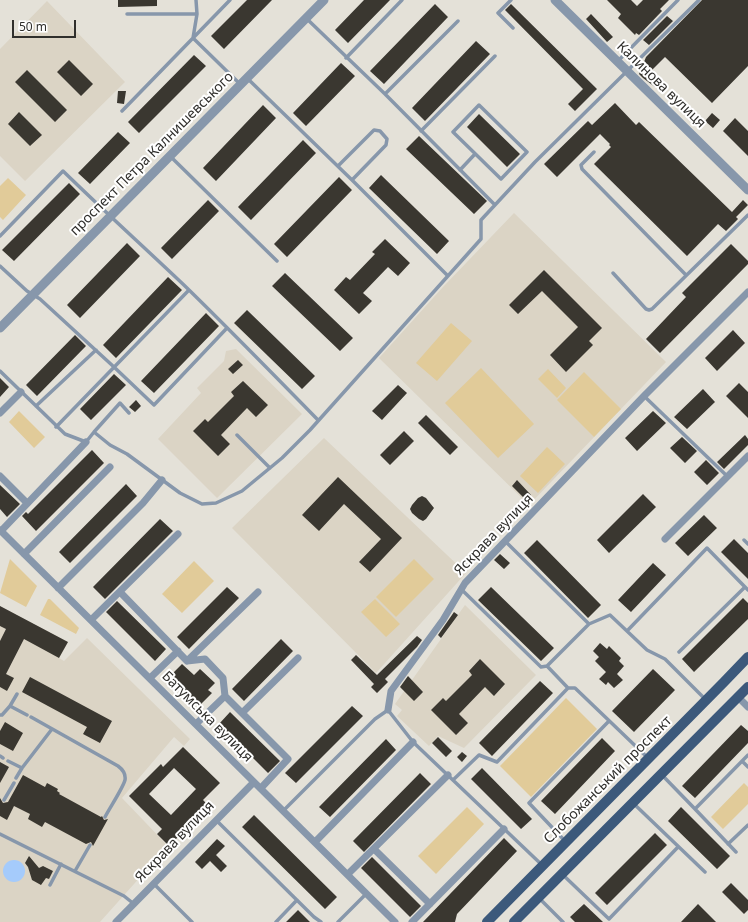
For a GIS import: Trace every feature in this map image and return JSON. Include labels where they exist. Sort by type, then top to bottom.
[{"type":"main road","name":"Слобожанський проспект","points":[[487,922],[748,657]]},
{"type":"main road","points":[[514,922],[748,687]]},
{"type":"street","name":"проспект Петра Калнишевського","points":[[0,328],[324,0]]},
{"type":"street","name":"Калинова вулиця","points":[[555,0],[748,190]]},
{"type":"street","name":"Яскрава вулиця","points":[[388,710],[391,691],[443,620],[461,589],[644,396],[748,292]]},
{"type":"street","points":[[0,413],[21,392]]},
{"type":"street","points":[[0,531],[86,442]]},
{"type":"street","points":[[665,539],[748,456]]},
{"type":"street","points":[[24,554],[110,467]]},
{"type":"street","points":[[0,476],[27,503]]},
{"type":"street","points":[[58,588],[143,503],[162,480]]},
{"type":"street","name":"Батумська вулиця","points":[[0,531],[396,922]]},
{"type":"street","points":[[91,620],[178,534]]},
{"type":"street","points":[[120,592],[187,661]]},
{"type":"street","points":[[187,661],[258,592]]},
{"type":"street","points":[[150,678],[178,651]]},
{"type":"street","points":[[242,713],[298,658]]},
{"type":"street","points":[[187,661],[205,659],[224,678],[225,696],[288,759],[260,788]]},
{"type":"street","points":[[196,724],[225,696]]},
{"type":"street","points":[[738,697],[748,707]]},
{"type":"street","points":[[315,842],[413,742]]},
{"type":"street","points":[[348,874],[451,777]]},
{"type":"street","name":"Яскрава вулиця","points":[[116,922],[254,782]]},
{"type":"street","points":[[412,922],[504,829]]},
{"type":"street","points":[[374,849],[430,904]]},
{"type":"lane","points":[[193,38],[197,14],[196,0]]},
{"type":"lane","points":[[122,111],[230,0]]},
{"type":"lane","points":[[346,58],[402,0]]},
{"type":"lane","points":[[511,0],[498,13],[513,28]]},
{"type":"lane","points":[[617,62],[678,0]]},
{"type":"lane","points":[[94,432],[110,445],[127,454],[180,493],[202,504],[216,503],[242,491],[270,468],[310,430],[448,276],[481,238],[481,220],[535,162],[699,0]]},
{"type":"lane","points":[[127,14],[197,14]]},
{"type":"lane","points":[[306,18],[385,94],[495,205]]},
{"type":"lane","points":[[385,94],[458,21]]},
{"type":"lane","points":[[193,38],[338,166],[448,276]]},
{"type":"lane","points":[[421,131],[495,56]]},
{"type":"lane","points":[[478,105],[527,152],[501,179],[475,154],[453,132],[478,105]]},
{"type":"lane","points":[[338,166],[374,130],[380,131],[387,139],[386,145],[352,180]]},
{"type":"lane","points":[[594,152],[581,165],[582,169],[686,275]]},
{"type":"lane","points":[[460,170],[475,154]]},
{"type":"lane","points":[[170,156],[278,261]]},
{"type":"lane","points":[[0,236],[63,171],[189,290],[318,420]]},
{"type":"lane","points":[[613,273],[646,308],[649,310],[652,309],[748,215]]},
{"type":"lane","points":[[0,266],[27,291],[40,299],[154,404],[227,328]]},
{"type":"lane","points":[[56,427],[189,290]]},
{"type":"lane","points":[[36,406],[96,350]]},
{"type":"lane","points":[[0,371],[56,427],[65,434],[86,442],[120,403],[129,413]]},
{"type":"lane","points":[[644,396],[727,476]]},
{"type":"lane","points":[[237,435],[270,468]]},
{"type":"lane","points":[[744,540],[748,544]]},
{"type":"lane","points":[[505,541],[589,624]]},
{"type":"lane","points":[[626,631],[707,548],[748,590]]},
{"type":"lane","points":[[679,652],[745,587]]},
{"type":"lane","points":[[461,589],[541,667],[547,666],[589,624],[610,615],[647,650],[665,659],[706,701]]},
{"type":"lane","points":[[547,666],[568,688]]},
{"type":"lane","points":[[451,777],[480,755],[497,762],[568,688],[575,688],[649,758]]},
{"type":"lane","points":[[0,715],[2,715],[10,706],[16,694]]},
{"type":"lane","points":[[10,706],[27,715]]},
{"type":"lane","points":[[283,811],[375,719],[388,710],[413,742],[542,866]]},
{"type":"lane","points":[[31,717],[118,766],[122,770],[124,775],[124,783],[105,817]]},
{"type":"lane","points":[[566,842],[529,803],[610,720]]},
{"type":"lane","points":[[16,778],[52,729]]},
{"type":"lane","points":[[695,809],[748,755]]},
{"type":"lane","points":[[8,761],[22,768]]},
{"type":"lane","points":[[742,761],[748,767]]},
{"type":"lane","points":[[661,775],[736,852]]},
{"type":"lane","points":[[4,800],[14,783]]},
{"type":"lane","points":[[633,803],[704,872]]},
{"type":"lane","points":[[216,820],[314,917],[321,922]]},
{"type":"lane","points":[[728,844],[748,825]]},
{"type":"lane","points":[[0,834],[124,896],[134,904]]},
{"type":"lane","points":[[76,871],[90,844]]},
{"type":"lane","points":[[562,874],[608,919],[678,846]]},
{"type":"lane","points":[[50,885],[61,864]]},
{"type":"lane","points":[[154,883],[192,922]]},
{"type":"lane","points":[[338,922],[367,893]]},
{"type":"lane","points":[[538,898],[563,922]]},
{"type":"lane","points":[[276,922],[298,900]]},
{"type":"shaded area","points":[[47,1],[125,82],[25,181],[0,156],[0,49]]},
{"type":"shaded area","points":[[8,178],[26,195],[3,220],[0,217],[0,186]]},
{"type":"shaded area","points":[[514,213],[666,362],[529,505],[379,358],[443,287]]},
{"type":"shaded area","points":[[451,323],[472,341],[437,381],[416,363]]},
{"type":"shaded area","points":[[236,349],[302,414],[217,498],[158,439],[201,393],[197,388],[224,361],[226,351]]},
{"type":"shaded area","points":[[481,368],[534,424],[498,458],[445,403]]},
{"type":"shaded area","points":[[548,369],[566,388],[557,398],[538,379]]},
{"type":"shaded area","points":[[584,372],[621,409],[594,437],[557,400]]},
{"type":"shaded area","points":[[19,411],[45,437],[34,448],[9,422]]},
{"type":"shaded area","points":[[324,438],[466,573],[376,673],[232,528]]},
{"type":"shaded area","points":[[547,447],[565,464],[538,493],[520,476]]},
{"type":"shaded area","points":[[10,559],[37,586],[26,607],[0,593]]},
{"type":"shaded area","points":[[414,559],[434,579],[396,617],[376,597]]},
{"type":"shaded area","points":[[194,561],[214,581],[182,613],[162,594]]},
{"type":"shaded area","points":[[48,599],[50,599],[79,628],[76,634],[40,615]]},
{"type":"shaded area","points":[[375,599],[400,624],[386,637],[361,612]]},
{"type":"shaded area","points":[[465,605],[536,675],[464,748],[438,736],[429,746],[397,716],[402,710],[395,704]]},
{"type":"shaded area","points":[[0,606],[68,642],[59,658],[64,661],[87,638],[190,739],[184,746],[174,737],[122,798],[168,846],[100,922],[0,922]]},
{"type":"shaded area","points":[[566,698],[597,729],[531,797],[500,766]]},
{"type":"shaded area","points":[[744,783],[748,787],[748,804],[723,829],[711,817]]},
{"type":"shaded area","points":[[467,807],[484,824],[436,874],[418,856]]},
{"type":"water","points":[[14,860],[18,861],[24,867],[24,875],[18,881],[14,882],[10,881],[4,875],[3,871],[4,867],[10,861]]},
{"type":"building","points":[[118,0],[157,0],[157,6],[118,7]]},
{"type":"building","points":[[247,0],[272,0],[224,49],[211,36]]},
{"type":"building","points":[[364,0],[390,0],[348,43],[335,30]]},
{"type":"building","points":[[607,0],[631,0],[637,6],[643,0],[669,0],[660,9],[662,11],[639,35],[636,33],[635,35],[618,18],[621,14]]},
{"type":"building","points":[[702,0],[748,0],[748,66],[712,103],[665,57],[648,74],[657,84],[655,87],[639,74],[646,57]]},
{"type":"building","points":[[435,4],[448,17],[384,84],[370,71]]},
{"type":"building","points":[[511,4],[597,89],[575,111],[568,104],[583,89],[505,10]]},
{"type":"building","points":[[591,14],[613,37],[607,42],[586,19]]},
{"type":"building","points":[[667,16],[673,21],[649,45],[643,40]]},
{"type":"building","points":[[476,41],[490,54],[425,121],[412,108]]},
{"type":"building","points":[[194,55],[206,66],[139,133],[128,122]]},
{"type":"building","points":[[69,60],[93,84],[81,96],[57,72]]},
{"type":"building","points":[[341,63],[355,76],[306,126],[293,113]]},
{"type":"building","points":[[27,70],[67,110],[55,122],[15,82]]},
{"type":"building","points":[[118,91],[126,91],[124,104],[117,103]]},
{"type":"building","points":[[615,103],[636,125],[639,122],[732,212],[743,200],[748,205],[736,217],[738,219],[726,231],[718,224],[687,256],[594,164],[611,147],[600,134],[557,177],[544,164],[588,121],[592,125]]},
{"type":"building","points":[[263,105],[276,118],[216,181],[203,168]]},
{"type":"building","points":[[19,112],[42,135],[30,146],[8,124]]},
{"type":"building","points":[[712,113],[720,120],[713,128],[705,121]]},
{"type":"building","points":[[479,114],[520,154],[507,167],[467,127]]},
{"type":"building","points":[[735,118],[748,131],[748,156],[723,131]]},
{"type":"building","points":[[118,132],[130,143],[90,184],[78,173]]},
{"type":"building","points":[[419,136],[487,201],[474,214],[406,149]]},
{"type":"building","points":[[303,140],[316,153],[251,220],[238,207]]},
{"type":"building","points":[[381,175],[449,241],[437,254],[369,188]]},
{"type":"building","points":[[339,177],[352,190],[287,257],[274,244]]},
{"type":"building","points":[[69,183],[80,194],[14,261],[2,250]]},
{"type":"building","points":[[208,200],[219,211],[172,259],[161,248]]},
{"type":"building","points":[[385,239],[410,263],[398,276],[388,267],[363,293],[372,301],[359,314],[334,290],[346,277],[350,280],[375,254],[372,252]]},
{"type":"building","points":[[127,243],[140,256],[80,318],[67,305]]},
{"type":"building","points":[[731,244],[748,261],[748,264],[660,353],[646,339],[686,297],[682,293]]},
{"type":"building","points":[[544,270],[602,328],[589,341],[593,345],[566,372],[550,355],[578,327],[542,291],[518,314],[509,305]]},
{"type":"building","points":[[285,273],[353,338],[340,351],[272,286]]},
{"type":"building","points":[[168,277],[182,290],[116,358],[103,345]]},
{"type":"building","points":[[247,310],[315,376],[302,389],[234,323]]},
{"type":"building","points":[[206,313],[219,326],[154,393],[141,381]]},
{"type":"building","points":[[733,330],[745,343],[717,371],[705,358]]},
{"type":"building","points":[[75,335],[86,346],[37,396],[26,385]]},
{"type":"building","points":[[238,360],[243,365],[233,374],[228,369]]},
{"type":"building","points":[[114,374],[126,385],[91,420],[80,409]]},
{"type":"building","points":[[0,378],[9,387],[0,397]]},
{"type":"building","points":[[243,381],[268,405],[256,417],[247,408],[221,435],[230,444],[218,456],[193,431],[205,419],[208,422],[234,396],[231,392]]},
{"type":"building","points":[[739,383],[748,392],[748,418],[726,396]]},
{"type":"building","points":[[398,385],[407,393],[382,420],[372,411]]},
{"type":"building","points":[[703,389],[715,402],[687,429],[674,417]]},
{"type":"building","points":[[136,400],[141,406],[135,412],[129,407]]},
{"type":"building","points":[[653,411],[666,423],[637,451],[625,438]]},
{"type":"building","points":[[426,415],[458,447],[450,455],[418,423]]},
{"type":"building","points":[[404,431],[414,441],[390,465],[380,455]]},
{"type":"building","points":[[745,435],[748,439],[748,445],[724,469],[717,462]]},
{"type":"building","points":[[682,437],[697,451],[685,463],[670,448]]},
{"type":"building","points":[[92,450],[104,463],[36,531],[22,516],[26,512],[28,514]]},
{"type":"building","points":[[706,460],[719,473],[707,485],[694,472]]},
{"type":"building","points":[[338,477],[402,538],[370,572],[359,562],[381,539],[344,504],[319,531],[302,515]]},
{"type":"building","points":[[517,480],[531,495],[526,500],[512,486]]},
{"type":"building","points":[[126,484],[137,496],[70,563],[59,552]]},
{"type":"building","points":[[0,485],[20,504],[7,517],[0,509]]},
{"type":"building","points":[[643,494],[656,507],[609,553],[597,540]]},
{"type":"building","points":[[422,496],[426,498],[434,508],[423,521],[412,513],[410,509],[418,498]]},
{"type":"building","points":[[704,515],[717,528],[688,556],[675,543]]},
{"type":"building","points":[[160,519],[173,531],[105,599],[93,587]]},
{"type":"building","points":[[734,539],[748,553],[748,579],[721,552]]},
{"type":"building","points":[[537,540],[601,605],[588,618],[524,553]]},
{"type":"building","points":[[500,554],[510,563],[504,569],[494,560]]},
{"type":"building","points":[[653,563],[666,575],[631,612],[618,600]]},
{"type":"building","points":[[227,587],[239,598],[189,649],[177,637]]},
{"type":"building","points":[[491,587],[554,648],[541,661],[478,600]]},
{"type":"building","points":[[743,598],[748,603],[748,619],[694,672],[682,659]]},
{"type":"building","points":[[117,601],[166,649],[155,661],[106,612]]},
{"type":"building","points":[[0,606],[68,642],[59,658],[24,639],[6,674],[14,678],[7,691],[0,687],[0,641],[6,629],[0,626]]},
{"type":"building","points":[[454,612],[458,615],[441,638],[438,635]]},
{"type":"building","points":[[417,636],[422,640],[385,679],[388,682],[377,693],[371,687],[374,684],[351,660],[356,655],[377,675]]},
{"type":"building","points":[[281,639],[293,651],[244,701],[232,689]]},
{"type":"building","points":[[600,643],[607,649],[609,646],[621,658],[619,661],[624,666],[617,674],[623,680],[614,688],[608,682],[606,685],[599,679],[606,672],[595,661],[599,657],[593,651]]},
{"type":"building","points":[[480,659],[505,684],[494,696],[485,687],[459,714],[468,723],[456,735],[431,710],[443,698],[446,701],[472,675],[469,671]]},
{"type":"building","points":[[182,664],[194,675],[200,669],[215,683],[208,690],[212,693],[199,706],[169,677]]},
{"type":"building","points":[[653,669],[675,690],[634,732],[612,711]]},
{"type":"building","points":[[408,676],[423,692],[414,701],[400,687]]},
{"type":"building","points":[[30,677],[112,721],[100,743],[83,734],[87,727],[22,692]]},
{"type":"building","points":[[540,681],[553,693],[492,756],[479,743]]},
{"type":"building","points":[[352,706],[363,716],[296,783],[285,773]]},
{"type":"building","points":[[230,712],[280,761],[268,773],[219,724]]},
{"type":"building","points":[[5,722],[23,733],[13,751],[0,744],[0,731]]},
{"type":"building","points":[[741,725],[748,731],[748,743],[695,798],[682,786]]},
{"type":"building","points":[[438,737],[452,751],[446,757],[432,743]]},
{"type":"building","points":[[602,738],[615,751],[555,814],[541,801]]},
{"type":"building","points":[[386,739],[396,750],[330,817],[319,807]]},
{"type":"building","points":[[183,747],[220,783],[203,800],[209,806],[169,846],[157,834],[162,829],[129,796],[161,764],[163,767]],"holes":[[[174,768],[196,789],[171,815],[149,794]]]},
{"type":"building","points":[[462,752],[467,756],[462,762],[457,757]]},
{"type":"building","points":[[0,762],[9,767],[0,783]]},
{"type":"building","points":[[482,768],[532,819],[521,829],[471,779]]},
{"type":"building","points":[[420,773],[431,784],[364,852],[353,841]]},
{"type":"building","points":[[23,775],[45,787],[47,783],[58,789],[57,791],[60,793],[59,794],[101,817],[102,816],[104,820],[108,819],[93,846],[91,842],[86,844],[45,822],[42,827],[28,819],[30,814],[14,806],[7,820],[0,816],[0,798],[3,803],[8,802]]},
{"type":"building","points":[[681,807],[730,856],[717,869],[668,821]]},
{"type":"building","points":[[254,815],[337,897],[325,909],[242,827]]},
{"type":"building","points":[[655,833],[667,845],[607,905],[595,893]]},
{"type":"building","points":[[504,838],[517,851],[457,914],[455,922],[423,922]]},
{"type":"building","points":[[217,839],[225,846],[216,855],[227,866],[221,872],[210,861],[202,869],[195,862]]},
{"type":"building","points":[[29,856],[39,868],[43,866],[53,871],[49,879],[46,878],[41,885],[32,880],[28,867],[25,863]]},
{"type":"building","points":[[372,857],[421,906],[410,917],[361,868]]},
{"type":"building","points":[[731,883],[748,900],[748,910],[744,914],[722,892]]},
{"type":"building","points":[[584,904],[603,922],[575,922],[570,917]]},
{"type":"building","points":[[698,904],[716,922],[681,922]]},
{"type":"building","points":[[298,910],[310,922],[286,922]]}]
